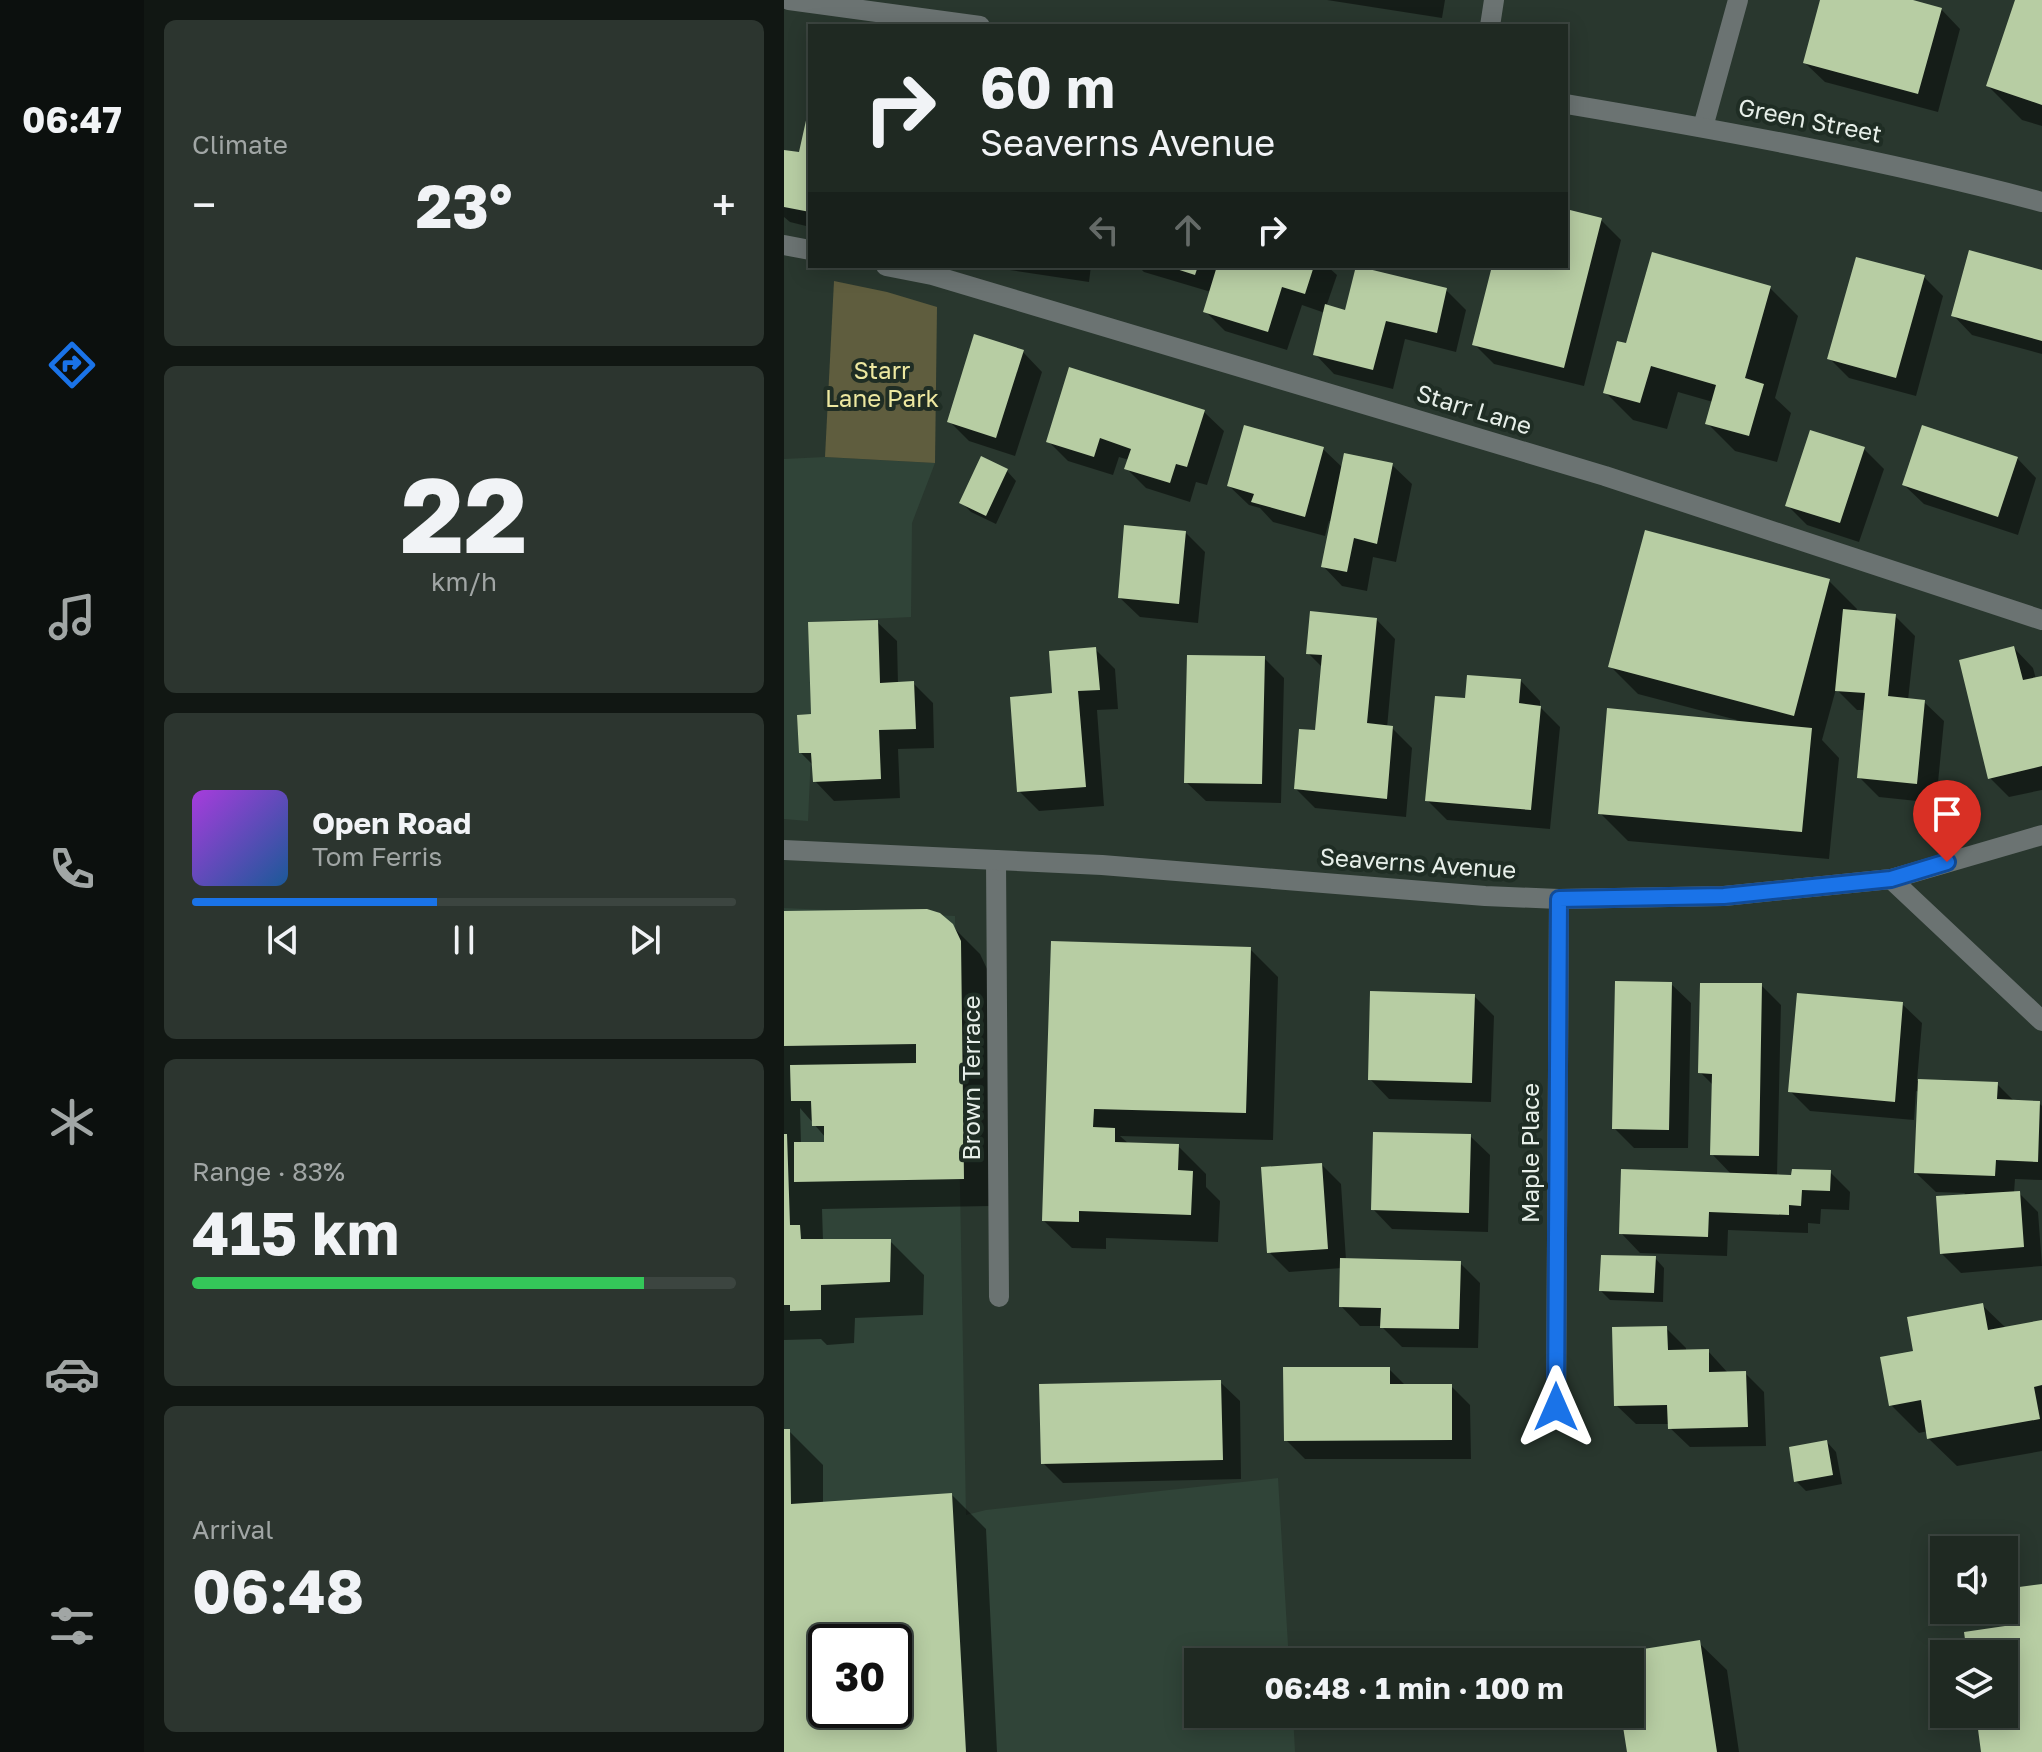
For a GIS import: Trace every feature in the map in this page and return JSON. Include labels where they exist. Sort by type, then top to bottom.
[{"type":"street","points":[[789,0],[965,24]]},
{"type":"street","points":[[1490,24],[1494,0]]},
{"type":"street","points":[[1703,127],[1738,0]]},
{"type":"street","name":"Green Street","points":[[1568,104],[1703,127],[1945,175],[2042,202]]},
{"type":"street","points":[[784,245],[808,250]]},
{"type":"street","name":"Starr Lane","points":[[896,268],[932,275],[1605,476],[2042,620]]},
{"type":"street","name":"Seaverns Avenue","points":[[784,850],[1102,865],[1485,896],[1559,899],[1724,896],[1891,879],[2042,835]]},
{"type":"street","name":"Brown Terrace","points":[[996,860],[999,1297]]},
{"type":"street","points":[[1891,879],[2042,1021]]},
{"type":"street","name":"Maple Place","points":[[1556,1407],[1559,899]]},
{"type":"shaded area","points":[[825,457],[935,463],[912,523],[911,617],[808,622],[811,714],[797,715],[799,753],[811,753],[808,821],[784,819],[784,459]]},
{"type":"shaded area","points":[[784,908],[955,916],[966,1515],[986,1510],[1278,1478],[1288,1648],[1184,1648],[1184,1728],[1294,1728],[1295,1752],[784,1752]]},
{"type":"green space","name":"Starr Lane Park","points":[[834,281],[937,307],[935,463],[825,457]]},
{"type":"building","points":[[1820,0],[1913,0],[1942,8],[1918,94],[1803,63]]},
{"type":"building","points":[[2015,0],[2042,0],[2042,105],[1986,86]]},
{"type":"building","points":[[808,112],[808,212],[784,207],[784,150],[799,152]]},
{"type":"building","points":[[1568,210],[1602,218],[1564,368],[1472,345],[1491,268],[1568,268]]},
{"type":"building","points":[[1969,250],[2042,270],[2042,341],[1951,316]]},
{"type":"building","points":[[1652,252],[1771,286],[1745,378],[1764,384],[1749,436],[1705,424],[1716,385],[1651,366],[1640,403],[1603,393],[1617,341],[1626,343]]},
{"type":"building","points":[[1856,257],[1925,275],[1896,378],[1827,359]]},
{"type":"building","points":[[1173,268],[1197,268],[1195,275]]},
{"type":"building","points":[[1216,268],[1313,268],[1305,294],[1282,287],[1268,332],[1203,312]]},
{"type":"building","points":[[1356,268],[1447,288],[1437,333],[1386,321],[1373,370],[1313,355],[1325,304],[1345,310]]},
{"type":"building","points":[[974,334],[1024,350],[996,438],[947,422]]},
{"type":"building","points":[[1069,367],[1205,410],[1187,467],[1176,464],[1170,483],[1124,469],[1131,449],[1100,438],[1094,457],[1046,442]]},
{"type":"building","points":[[1244,425],[1324,447],[1305,517],[1251,502],[1254,494],[1227,486]]},
{"type":"building","points":[[1922,425],[2018,457],[1998,517],[1902,485]]},
{"type":"building","points":[[1810,430],[1865,447],[1840,523],[1785,506]]},
{"type":"building","points":[[1344,453],[1393,463],[1377,544],[1354,538],[1347,572],[1321,567]]},
{"type":"building","points":[[981,456],[1008,469],[986,516],[959,503]]},
{"type":"building","points":[[1124,525],[1186,531],[1179,604],[1118,598]]},
{"type":"building","points":[[1645,530],[1830,579],[1794,716],[1608,667]]},
{"type":"building","points":[[1843,609],[1896,614],[1888,696],[1925,700],[1917,784],[1857,778],[1865,693],[1835,691]]},
{"type":"building","points":[[1310,611],[1377,618],[1367,723],[1393,726],[1387,799],[1294,789],[1299,729],[1315,730],[1322,655],[1306,654]]},
{"type":"building","points":[[878,620],[880,683],[914,681],[916,729],[879,730],[881,779],[813,782],[811,753],[799,753],[797,715],[811,714],[808,622]]},
{"type":"building","points":[[2014,646],[2023,680],[2042,676],[2042,766],[1988,779],[1959,660]]},
{"type":"building","points":[[1096,647],[1100,690],[1078,691],[1086,787],[1017,792],[1010,697],[1052,693],[1049,651]]},
{"type":"building","points":[[1187,655],[1265,656],[1262,784],[1184,783]]},
{"type":"building","points":[[1467,675],[1521,679],[1519,703],[1541,706],[1531,810],[1425,801],[1435,696],[1465,698]]},
{"type":"building","points":[[1607,708],[1812,728],[1802,832],[1598,814]]},
{"type":"building","points":[[927,909],[940,913],[953,924],[961,941],[964,1179],[794,1182],[794,1142],[824,1142],[824,1126],[812,1126],[811,1101],[791,1101],[790,1065],[916,1063],[916,1044],[784,1046],[784,911]]},
{"type":"building","points":[[1051,941],[1251,947],[1246,1113],[1094,1109],[1093,1127],[1115,1128],[1115,1142],[1179,1144],[1178,1170],[1193,1171],[1191,1215],[1079,1211],[1079,1222],[1042,1221]]},
{"type":"building","points":[[1615,981],[1672,982],[1669,1130],[1612,1129]]},
{"type":"building","points":[[1700,983],[1762,983],[1759,1156],[1710,1155],[1712,1074],[1698,1073]]},
{"type":"building","points":[[1370,991],[1475,994],[1472,1083],[1368,1080]]},
{"type":"building","points":[[1797,993],[1903,1002],[1895,1102],[1788,1092]]},
{"type":"building","points":[[1918,1079],[1998,1082],[1997,1099],[2040,1101],[2038,1162],[1996,1160],[1995,1176],[1914,1173]]},
{"type":"building","points":[[1373,1132],[1471,1134],[1469,1213],[1371,1210]]},
{"type":"building","points":[[784,1134],[787,1134],[790,1225],[800,1225],[801,1239],[891,1239],[890,1282],[821,1285],[821,1310],[790,1311],[790,1305],[784,1305]]},
{"type":"building","points":[[1322,1163],[1328,1249],[1267,1253],[1261,1167]]},
{"type":"building","points":[[1621,1169],[1791,1175],[1792,1169],[1831,1170],[1830,1191],[1802,1190],[1801,1206],[1789,1205],[1789,1215],[1709,1212],[1708,1237],[1619,1234]]},
{"type":"building","points":[[2020,1191],[2024,1247],[1940,1254],[1936,1196]]},
{"type":"building","points":[[1601,1255],[1656,1256],[1654,1293],[1599,1291]]},
{"type":"building","points":[[1340,1258],[1461,1261],[1459,1329],[1380,1328],[1381,1308],[1339,1307]]},
{"type":"building","points":[[1983,1303],[1988,1330],[2042,1320],[2042,1385],[2034,1387],[2040,1419],[1927,1439],[1921,1400],[1889,1406],[1880,1357],[1913,1351],[1907,1317]]},
{"type":"building","points":[[1667,1326],[1668,1350],[1709,1349],[1709,1372],[1746,1371],[1748,1427],[1668,1429],[1667,1405],[1614,1406],[1612,1327]]},
{"type":"building","points":[[1283,1367],[1390,1367],[1390,1384],[1452,1384],[1452,1440],[1284,1441]]},
{"type":"building","points":[[1221,1380],[1223,1460],[1041,1464],[1039,1384]]},
{"type":"building","points":[[784,1429],[790,1429],[791,1504],[952,1493],[966,1752],[784,1752]]},
{"type":"building","points":[[1827,1440],[1833,1475],[1794,1482],[1789,1447]]},
{"type":"building","points":[[2042,1584],[2042,1752],[1981,1752],[1978,1728],[2018,1728],[2018,1640],[1965,1640],[1964,1632],[2018,1624],[2018,1587]]},
{"type":"building","points":[[1700,1640],[1717,1752],[1627,1752],[1623,1728],[1644,1728],[1644,1649]]},
{"type":"route","points":[[1556,1407],[1559,899],[1724,896],[1891,879],[1947,862]]}]
